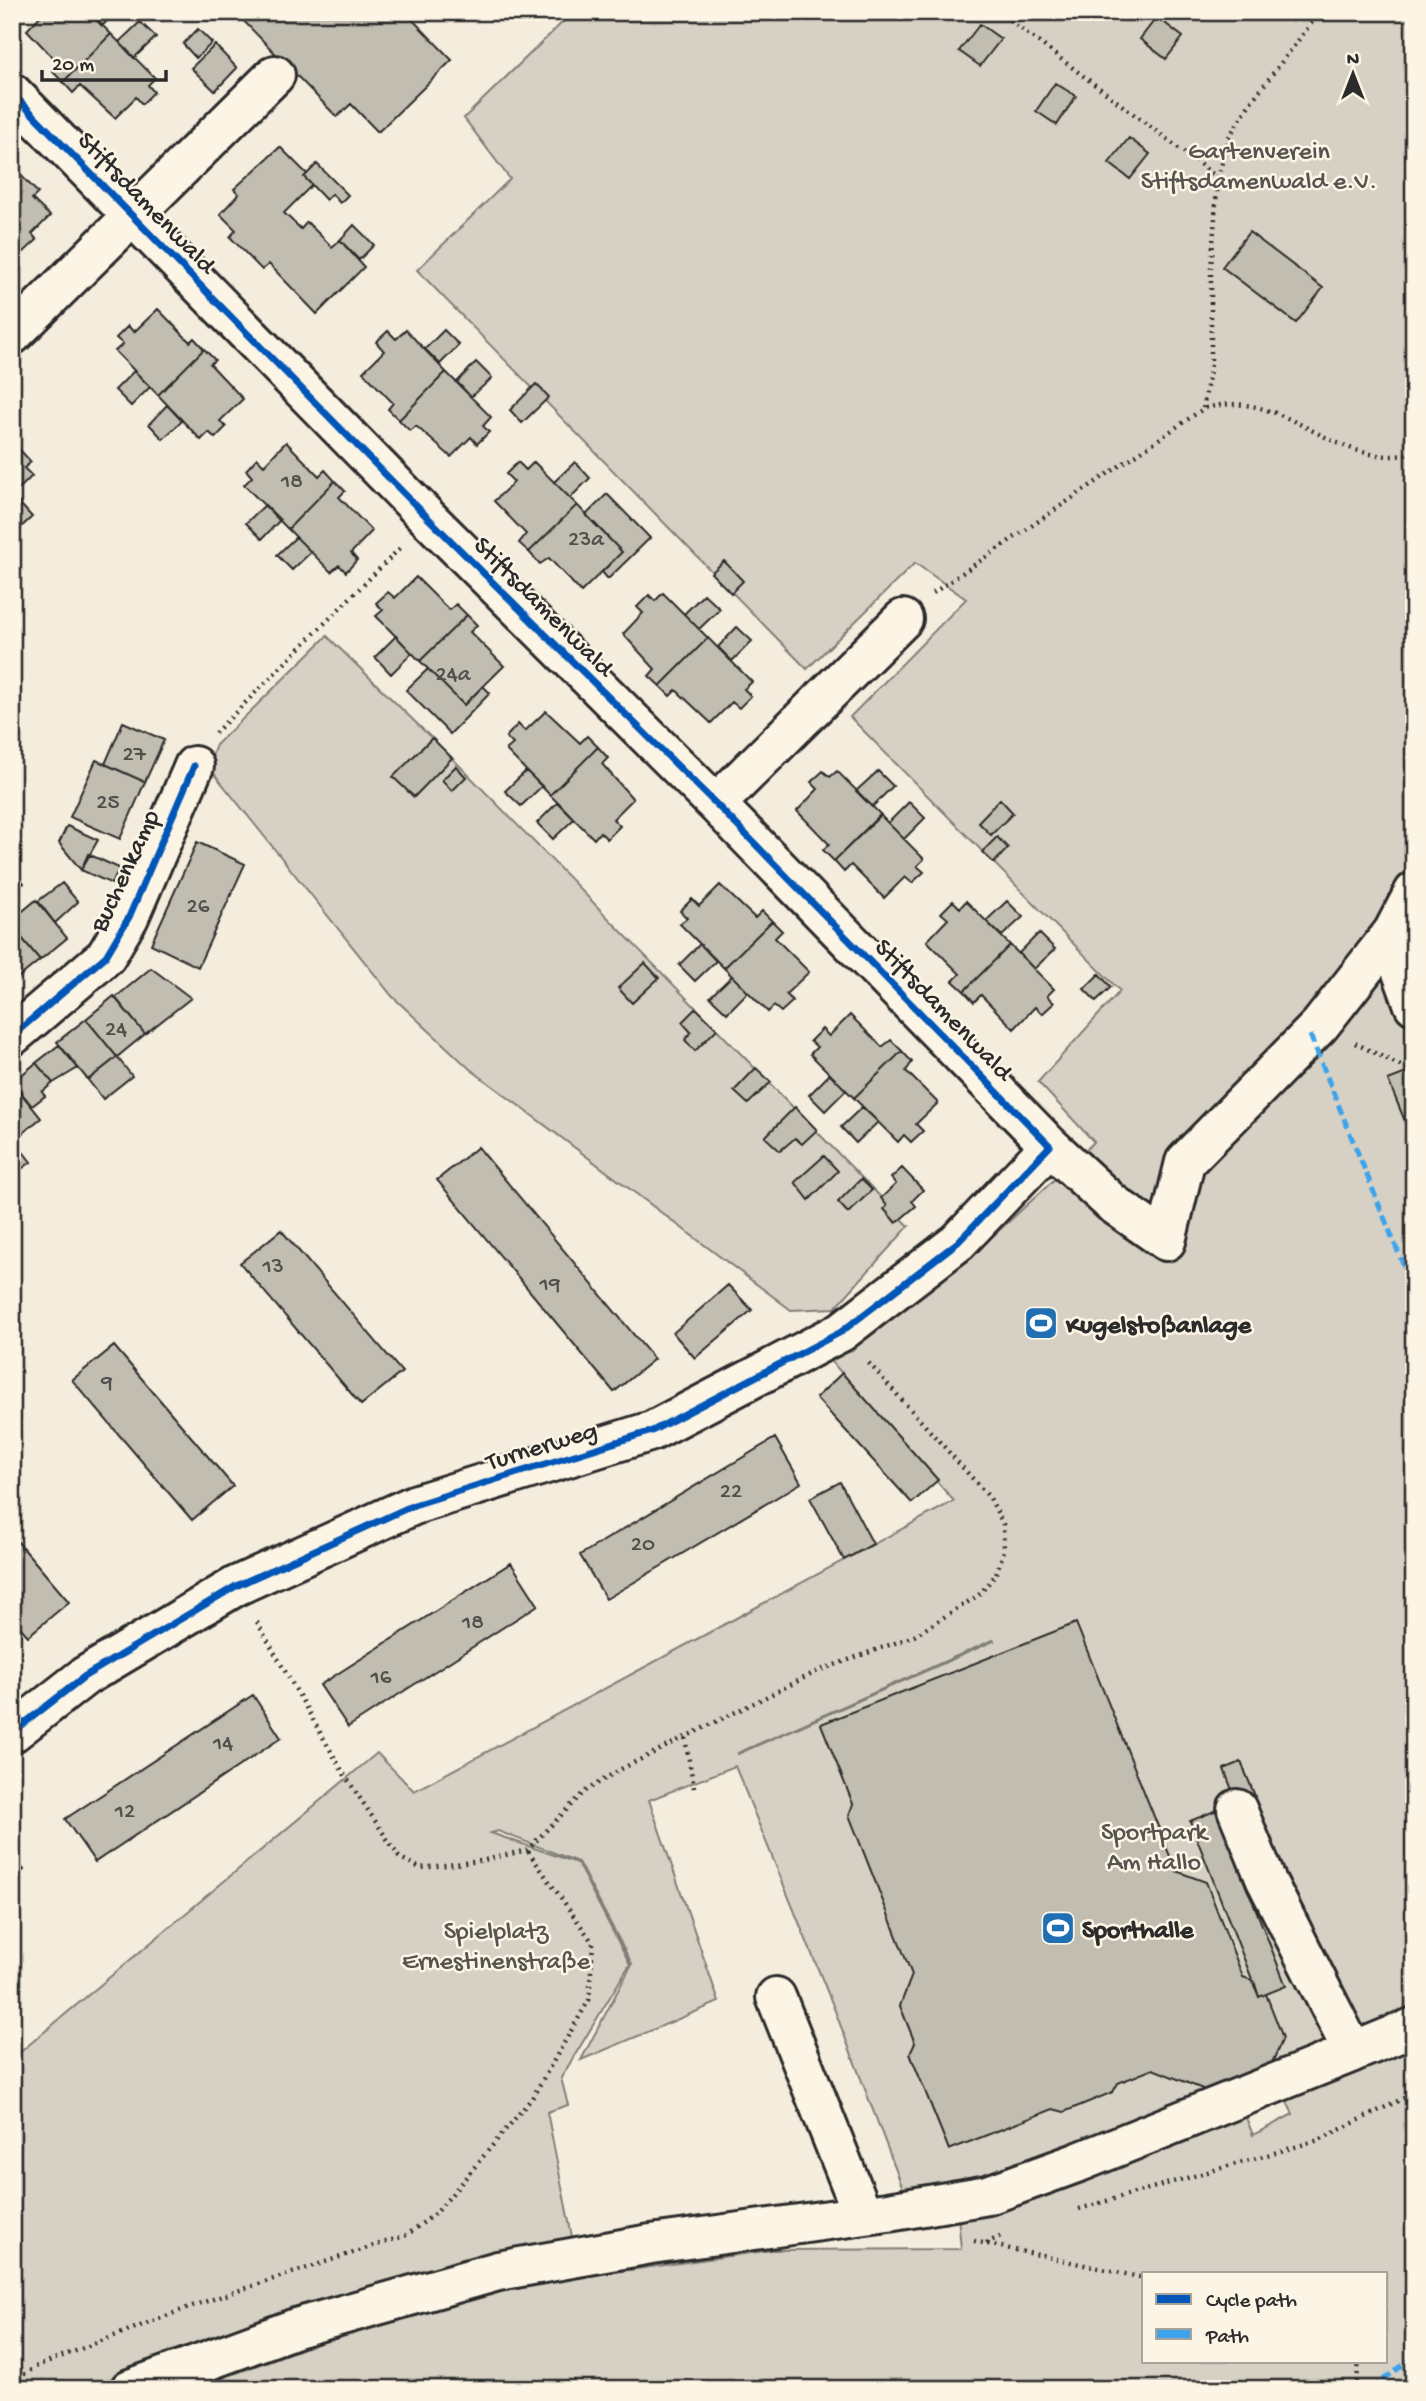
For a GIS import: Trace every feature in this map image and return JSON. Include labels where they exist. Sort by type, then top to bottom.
[{"type":"street","points":[[12,335],[275,75]]},
{"type":"street","name":"Stiftsdamenwald","points":[[12,93],[429,519],[716,804],[1050,1146],[1112,1203],[1166,1241],[1185,1162],[1320,1025]]},
{"type":"street","points":[[716,804],[903,619]]},
{"type":"street","name":"Buchenkamp","points":[[12,1036],[106,956],[129,916],[194,766]]},
{"type":"street","points":[[1320,1025],[1393,932],[1414,892]]},
{"type":"street","points":[[1393,932],[1399,964],[1414,1005]]},
{"type":"street","name":"Turnerweg","points":[[12,1733],[85,1676],[236,1586],[414,1505],[652,1432],[841,1332],[958,1242],[1050,1146]]},
{"type":"street","points":[[1237,1809],[1266,1880],[1353,2052]]},
{"type":"street","points":[[776,1997],[863,2216]]},
{"type":"street","points":[[130,2389],[296,2328],[498,2271],[690,2238],[863,2216],[988,2195],[1079,2162],[1414,2027]]},
{"type":"path","points":[[999,12],[1219,178]]},
{"type":"path","points":[[1203,409],[1211,365],[1211,269],[1219,178],[1229,137],[1251,102],[1320,12]]},
{"type":"path","points":[[903,619],[942,585],[1203,409],[1224,402],[1246,404],[1273,412],[1366,455],[1391,459],[1414,453]]},
{"type":"path","points":[[194,766],[211,737],[429,519]]},
{"type":"path","points":[[1320,1025],[1403,1067]]},
{"type":"path","points":[[236,1586],[344,1774],[399,1857],[420,1868],[436,1868],[527,1850],[584,1792],[619,1770],[818,1671],[914,1636],[979,1595],[996,1574],[1003,1551],[1003,1524],[990,1498],[841,1332]]},
{"type":"path","points":[[685,1738],[694,1788]]},
{"type":"path","points":[[12,2382],[39,2365],[192,2306],[407,2235],[437,2212],[531,2098],[589,2000],[593,1943],[527,1850]]},
{"type":"path","points":[[1066,2212],[1319,2140],[1414,2093]]},
{"type":"path","points":[[1008,2234],[986,2243],[1142,2278]]},
{"type":"path","points":[[1356,2389],[1359,2362]]},
{"type":"green space","points":[[573,12],[1414,12],[1414,2013],[960,2191],[907,2199],[832,2003],[735,1766],[649,1800],[719,2002],[581,2060],[632,1964],[578,1862],[498,1831],[491,1833],[577,1863],[630,1964],[561,2078],[568,2105],[547,2112],[573,2242],[290,2318],[81,2389],[12,2389],[12,2059],[377,1753],[414,1791],[954,1501],[831,1361],[935,1285],[1000,1230],[1094,1142],[1038,1082],[1120,991],[850,717],[966,599],[915,563],[807,669],[417,270],[510,179],[464,118]],"holes":[[[993,1640],[994,1641],[738,1754]]]},
{"type":"green space","points":[[327,636],[452,758],[909,1226],[835,1308],[791,1310],[470,1069],[392,996],[208,766],[216,745]]},
{"type":"green space","points":[[1414,2042],[1414,2389],[194,2389],[356,2328],[494,2289],[772,2250],[961,2249],[958,2216],[996,2213],[1245,2115],[1253,2135],[1293,2114],[1283,2094]]},
{"type":"building","points":[[44,12],[89,12],[111,34],[63,82],[52,71],[59,64],[27,30]]},
{"type":"building","points":[[89,12],[116,12],[102,26]]},
{"type":"building","points":[[156,12],[171,12],[164,20]]},
{"type":"building","points":[[235,12],[405,12],[452,60],[378,132],[351,104],[337,117]]},
{"type":"building","points":[[1157,17],[1183,37],[1166,59],[1140,39]]},
{"type":"building","points":[[140,22],[156,37],[134,58],[119,42]]},
{"type":"building","points":[[980,24],[1001,39],[980,66],[959,51]]},
{"type":"building","points":[[198,29],[212,43],[196,58],[183,44]]},
{"type":"building","points":[[111,34],[155,78],[148,85],[154,92],[142,104],[136,97],[115,118],[80,86],[73,93],[63,82]]},
{"type":"building","points":[[215,45],[237,68],[215,91],[191,68]]},
{"type":"building","points":[[1055,83],[1076,96],[1057,125],[1036,111]]},
{"type":"building","points":[[1129,138],[1150,154],[1130,179],[1109,163]]},
{"type":"building","points":[[280,147],[307,174],[304,177],[312,185],[284,213],[301,229],[307,222],[332,247],[340,240],[364,267],[317,314],[269,264],[262,270],[230,237],[236,230],[220,214],[239,194],[234,189]]},
{"type":"building","points":[[317,164],[348,195],[340,203],[332,194],[326,200],[304,177]]},
{"type":"building","points":[[12,166],[38,193],[32,199],[50,216],[32,234],[37,240],[12,263]]},
{"type":"building","points":[[354,225],[374,245],[359,260],[340,240]]},
{"type":"building","points":[[1249,232],[1323,288],[1296,323],[1222,267]]},
{"type":"building","points":[[158,309],[190,342],[194,338],[204,349],[158,395],[115,351],[123,344],[116,338],[128,326],[134,332]]},
{"type":"building","points":[[406,330],[446,372],[399,420],[388,409],[393,403],[363,372],[384,351],[376,342],[388,331],[396,339]]},
{"type":"building","points":[[444,330],[459,345],[440,364],[425,349]]},
{"type":"building","points":[[204,349],[215,360],[210,364],[243,399],[220,421],[226,427],[215,438],[209,432],[201,440],[158,395]]},
{"type":"building","points":[[476,362],[492,378],[471,397],[457,382]]},
{"type":"building","points":[[134,371],[150,387],[131,406],[115,390]]},
{"type":"building","points":[[446,372],[491,417],[483,426],[489,432],[477,444],[471,437],[451,457],[416,426],[410,431],[399,420]]},
{"type":"building","points":[[536,384],[549,397],[522,423],[510,410]]},
{"type":"building","points":[[167,405],[182,421],[163,439],[149,424]]},
{"type":"building","points":[[286,442],[319,476],[325,470],[335,481],[288,529],[244,485],[252,477],[246,470],[257,458],[264,465]]},
{"type":"building","points":[[20,450],[31,462],[24,468],[32,476],[12,496],[12,456]]},
{"type":"building","points":[[518,462],[526,470],[534,462],[577,505],[529,552],[519,543],[526,534],[494,501],[514,482],[506,474]]},
{"type":"building","points":[[575,462],[590,478],[570,498],[554,482]]},
{"type":"building","points":[[335,481],[345,491],[339,497],[372,531],[351,553],[357,560],[346,572],[339,565],[331,572],[288,529]]},
{"type":"building","points":[[607,494],[650,538],[608,579],[602,572],[622,552],[586,515]]},
{"type":"building","points":[[13,496],[32,517],[17,531],[12,526]]},
{"type":"building","points":[[265,505],[280,520],[262,539],[246,523]]},
{"type":"building","points":[[577,505],[622,552],[581,592],[549,558],[540,564],[529,552]]},
{"type":"building","points":[[296,537],[311,552],[292,570],[277,555]]},
{"type":"building","points":[[724,561],[743,581],[731,593],[711,573]]},
{"type":"building","points":[[416,577],[449,610],[456,604],[467,615],[420,661],[376,616],[383,610],[376,603],[388,592],[395,598]]},
{"type":"building","points":[[663,593],[708,638],[660,686],[649,676],[655,669],[623,634],[643,613],[637,607],[649,595],[655,601]]},
{"type":"building","points":[[704,594],[720,609],[699,629],[684,614]]},
{"type":"building","points":[[467,615],[477,625],[470,632],[504,666],[464,705],[420,661]]},
{"type":"building","points":[[737,627],[752,641],[732,661],[718,647]]},
{"type":"building","points":[[396,636],[412,653],[391,674],[375,657]]},
{"type":"building","points":[[708,638],[752,682],[744,689],[751,696],[739,708],[732,702],[711,723],[676,690],[670,696],[660,686]]},
{"type":"building","points":[[428,669],[464,705],[483,686],[490,693],[450,734],[406,690]]},
{"type":"building","points":[[546,711],[580,743],[587,736],[598,747],[550,795],[506,750],[513,744],[506,737],[518,724],[525,731]]},
{"type":"building","points":[[123,722],[164,740],[145,782],[105,764]]},
{"type":"building","points":[[432,738],[452,758],[414,797],[393,777]]},
{"type":"building","points":[[598,747],[608,758],[602,764],[633,799],[613,819],[620,826],[607,839],[600,832],[594,839],[550,795]]},
{"type":"building","points":[[96,760],[145,782],[120,839],[70,817]]},
{"type":"building","points":[[456,766],[466,777],[452,791],[442,780]]},
{"type":"building","points":[[526,771],[542,786],[521,806],[505,791]]},
{"type":"building","points":[[823,771],[830,777],[837,771],[881,815],[834,861],[823,850],[829,844],[797,811],[818,789],[811,782]]},
{"type":"building","points":[[878,771],[893,786],[872,807],[856,791]]},
{"type":"building","points":[[1000,799],[1013,813],[991,835],[978,822]]},
{"type":"building","points":[[558,802],[574,819],[553,839],[537,823]]},
{"type":"building","points":[[909,802],[925,818],[904,839],[888,823]]},
{"type":"building","points":[[880,815],[924,859],[917,866],[924,872],[912,883],[905,877],[884,898],[851,865],[844,872],[834,861]]},
{"type":"building","points":[[67,826],[98,840],[81,870],[59,843]]},
{"type":"building","points":[[997,837],[1008,848],[994,863],[982,852]]},
{"type":"building","points":[[197,842],[245,864],[198,967],[151,944]]},
{"type":"building","points":[[88,854],[119,868],[112,884],[81,870]]},
{"type":"building","points":[[15,872],[24,883],[12,893],[12,874]]},
{"type":"building","points":[[62,883],[78,902],[55,923],[38,901]]},
{"type":"building","points":[[720,885],[755,918],[762,911],[772,921],[724,968],[680,924],[687,918],[680,911],[692,899],[699,906]]},
{"type":"building","points":[[36,900],[67,938],[40,960],[12,926],[12,920]]},
{"type":"building","points":[[953,901],[960,908],[966,901],[1010,945],[964,991],[953,981],[960,974],[927,941],[948,919],[941,913]]},
{"type":"building","points":[[1007,901],[1023,917],[1002,936],[986,921]]},
{"type":"building","points":[[772,921],[782,931],[775,938],[809,972],[786,994],[793,1001],[781,1012],[774,1006],[768,1012],[724,968]]},
{"type":"building","points":[[12,926],[40,960],[12,983]]},
{"type":"building","points":[[1039,933],[1055,949],[1034,969],[1019,953]]},
{"type":"building","points":[[700,944],[716,961],[695,981],[679,965]]},
{"type":"building","points":[[1010,945],[1054,989],[1047,996],[1054,1003],[1042,1014],[1035,1007],[1014,1029],[981,995],[974,1002],[964,991]]},
{"type":"building","points":[[645,963],[659,978],[632,1003],[618,988]]},
{"type":"building","points":[[151,968],[191,998],[145,1034],[115,998]]},
{"type":"building","points":[[1099,974],[1111,987],[1096,1001],[1084,989]]},
{"type":"building","points":[[732,976],[748,992],[727,1013],[710,997]]},
{"type":"building","points":[[114,996],[145,1034],[117,1057],[86,1019]]},
{"type":"building","points":[[696,1008],[717,1029],[695,1051],[685,1040],[691,1032],[682,1022]]},
{"type":"building","points":[[850,1015],[882,1047],[891,1040],[902,1051],[854,1098],[810,1054],[817,1047],[810,1041],[822,1029],[829,1036]]},
{"type":"building","points":[[86,1019],[117,1057],[88,1080],[57,1042]]},
{"type":"building","points":[[59,1045],[78,1068],[53,1083],[36,1063]]},
{"type":"building","points":[[902,1051],[912,1062],[906,1071],[938,1103],[916,1124],[923,1131],[911,1142],[904,1135],[898,1142],[854,1098]]},
{"type":"building","points":[[117,1057],[132,1076],[103,1099],[88,1080]]},
{"type":"building","points":[[36,1063],[53,1083],[42,1092],[45,1096],[32,1106],[13,1082]]},
{"type":"building","points":[[756,1068],[771,1082],[748,1104],[734,1091]]},
{"type":"building","points":[[1414,1070],[1414,1143],[1388,1080]]},
{"type":"building","points":[[830,1074],[846,1090],[825,1111],[809,1095]]},
{"type":"building","points":[[12,1082],[41,1118],[14,1140],[12,1138]]},
{"type":"building","points":[[795,1107],[817,1130],[802,1144],[795,1138],[780,1151],[765,1137]]},
{"type":"building","points":[[862,1107],[878,1122],[856,1143],[841,1127]]},
{"type":"building","points":[[14,1140],[31,1162],[12,1176],[12,1142]]},
{"type":"building","points":[[478,1147],[654,1359],[614,1392],[437,1180]]},
{"type":"building","points":[[824,1156],[838,1171],[809,1200],[795,1182]]},
{"type":"building","points":[[902,1168],[923,1190],[912,1201],[916,1206],[896,1223],[884,1209],[887,1206],[881,1198],[896,1184],[891,1178]]},
{"type":"building","points":[[861,1179],[872,1190],[848,1213],[838,1202]]},
{"type":"building","points":[[281,1230],[402,1372],[361,1405],[240,1263]]},
{"type":"building","points":[[728,1285],[752,1310],[695,1358],[673,1333]]},
{"type":"building","points":[[114,1346],[233,1486],[192,1520],[72,1380]]},
{"type":"building","points":[[842,1373],[938,1480],[912,1503],[816,1398]]},
{"type":"building","points":[[775,1438],[801,1483],[606,1599],[580,1555]]},
{"type":"building","points":[[840,1482],[873,1544],[844,1560],[810,1498]]},
{"type":"building","points":[[12,1535],[69,1602],[28,1636],[12,1618]]},
{"type":"building","points":[[511,1563],[538,1605],[348,1727],[320,1685]]},
{"type":"building","name":"Sporthalle","points":[[1076,1623],[1176,1871],[1206,1882],[1243,1977],[1254,1981],[1259,1997],[1266,1994],[1283,2038],[1272,2063],[1205,2090],[1153,2069],[1118,2083],[1113,2092],[1064,2112],[1053,2109],[949,2150],[910,2054],[915,2043],[900,2006],[912,1975],[849,1815],[853,1804],[821,1724]]},
{"type":"building","points":[[253,1695],[281,1738],[95,1862],[65,1819]]},
{"type":"building","points":[[1241,1762],[1255,1796],[1237,1803],[1224,1769]]},
{"type":"building","points":[[1217,1810],[1286,1986],[1259,1997],[1190,1821]]},
{"type":"building","points":[[12,1856],[24,1870],[12,1880]]},
{"type":"marked path","points":[[1310,1035],[1414,1291]]},
{"type":"marked path","points":[[1371,2389],[1414,2357]]},
{"type":"cycle path","points":[[12,93],[429,519],[716,804],[1050,1146],[958,1242],[841,1332],[652,1431],[414,1505],[236,1586],[85,1676],[12,1733]]},
{"type":"cycle path","points":[[12,1036],[106,956],[129,917],[194,766]]},
{"type":"cycle path","points":[[523,2389],[659,2389]]},
{"type":"place","name":"Kugelstoßanlage","points":[[1041,1323]]},
{"type":"place","name":"Sporthalle","points":[[1058,1928]]},
{"type":"park label","name":"Gartenverein Stiftsdamenwald e.V.","points":[[1259,164]]},
{"type":"park label","name":"Sportpark Am Hallo","points":[[1154,1845]]},
{"type":"park label","name":"Spielplatz Ernestinenstraße","points":[[496,1944]]}]
